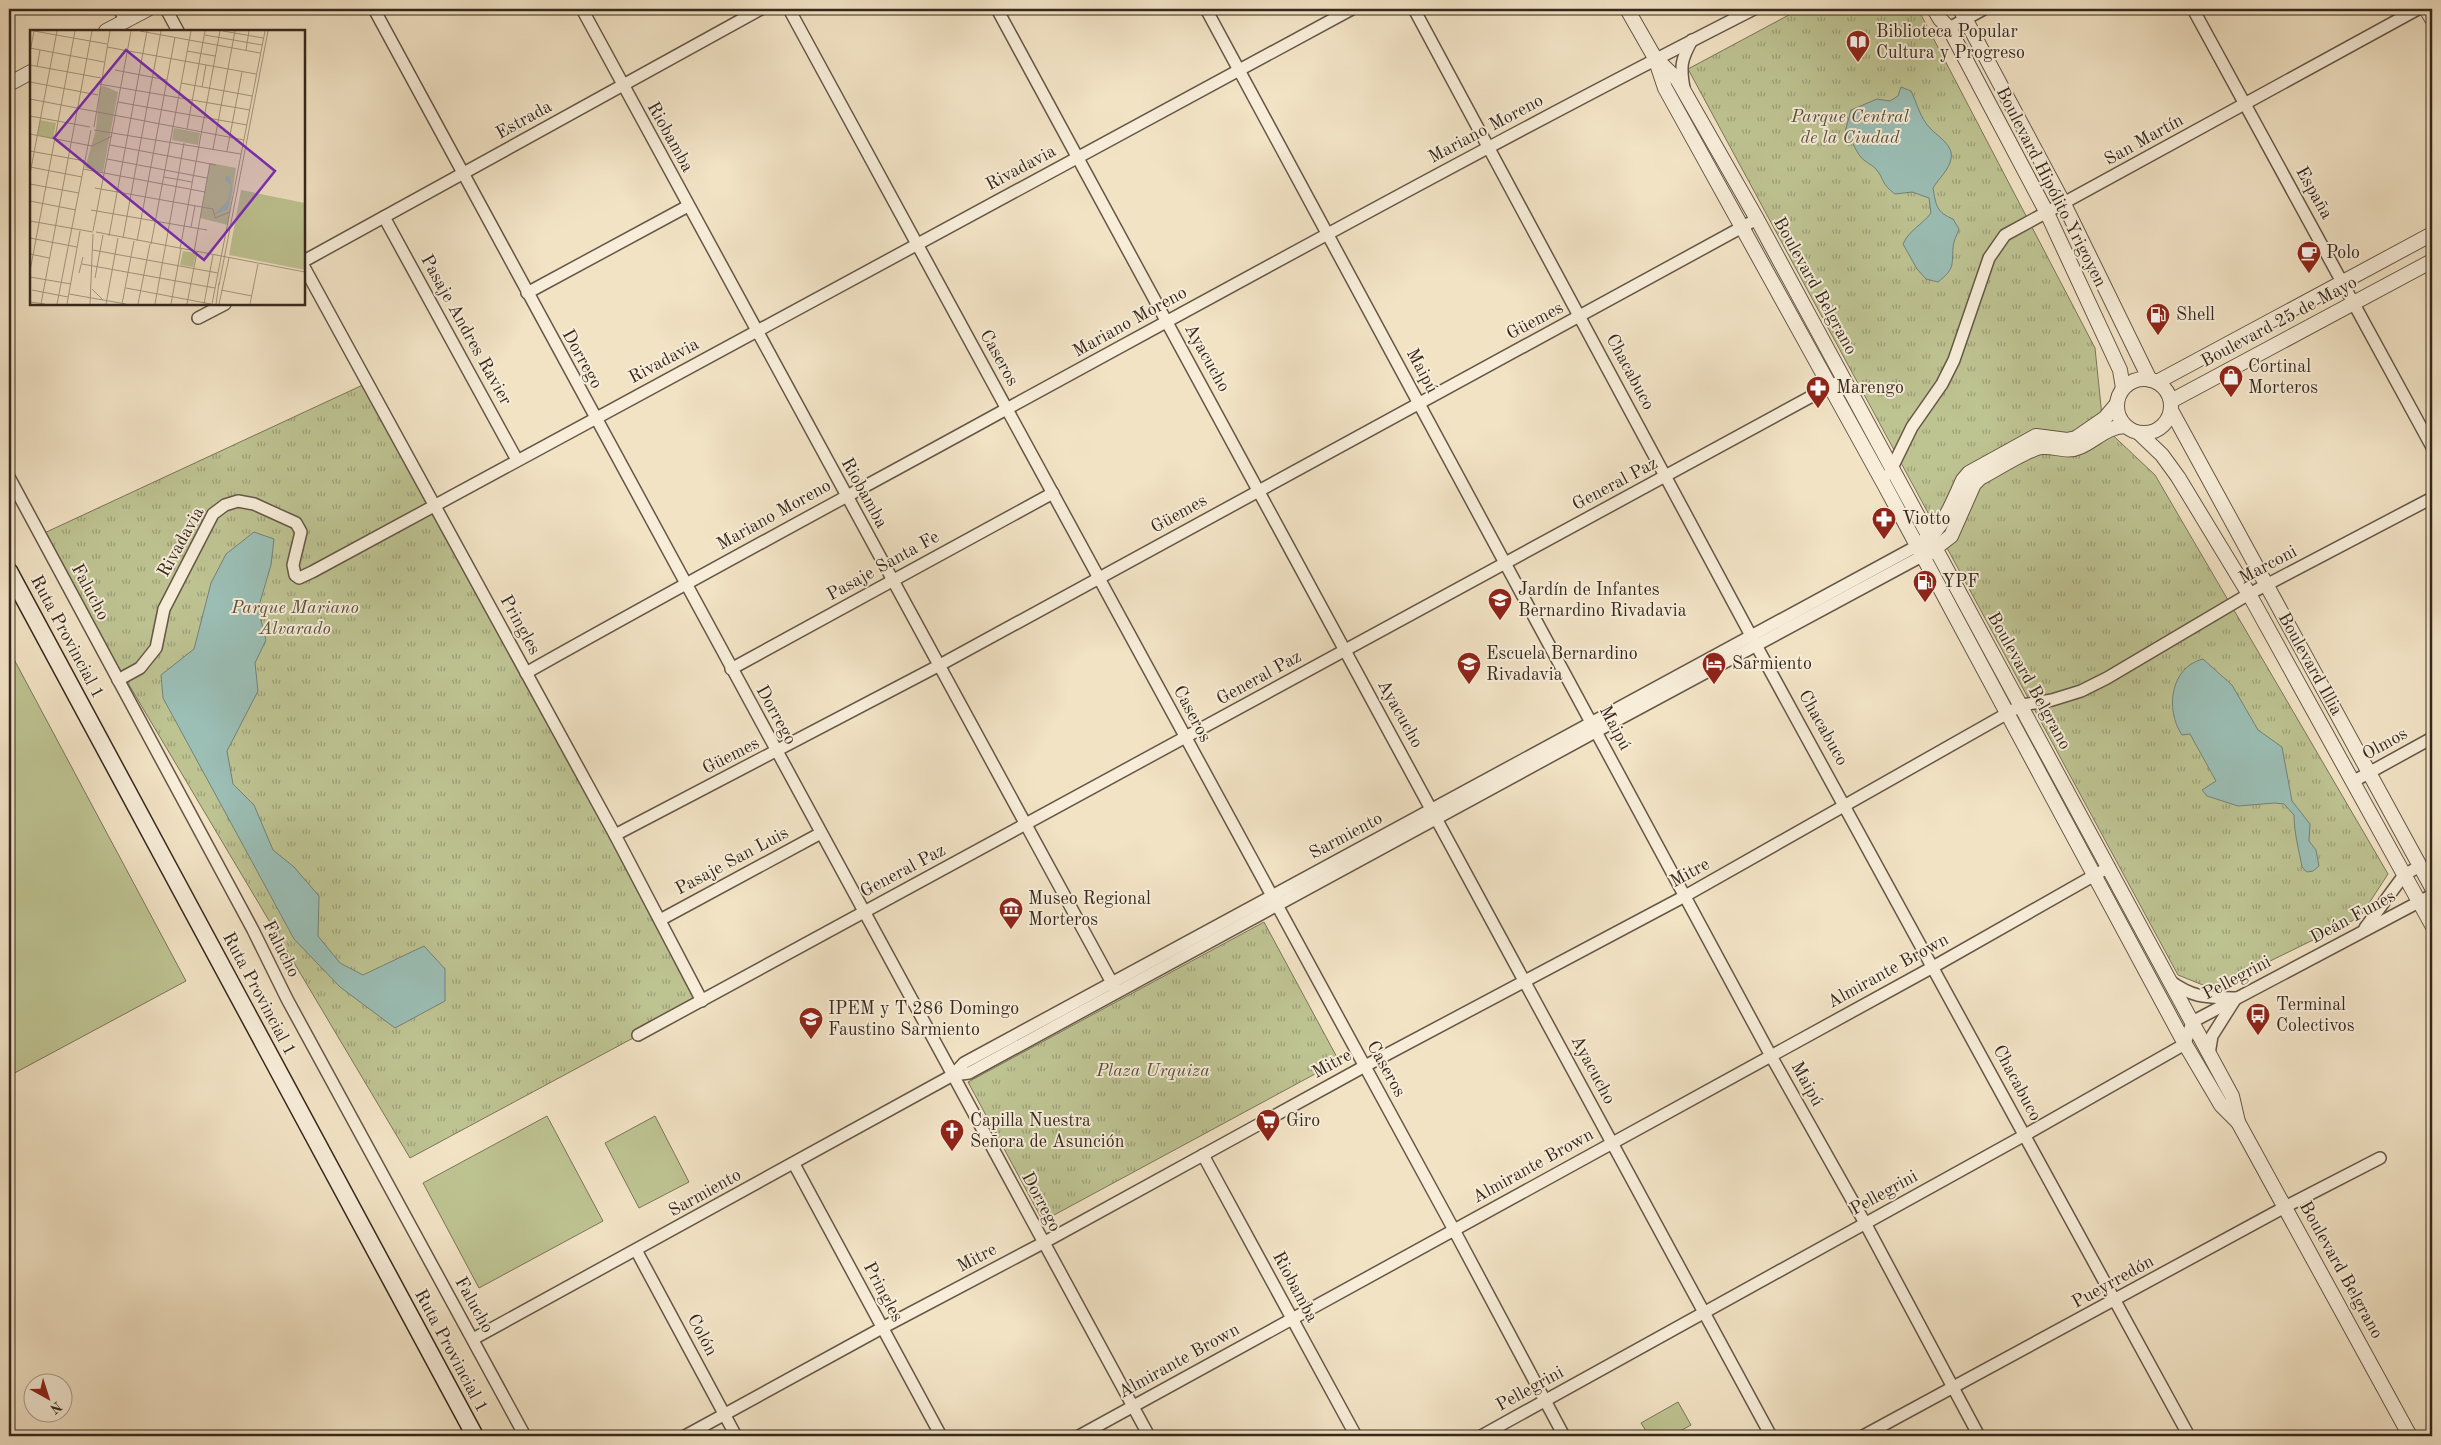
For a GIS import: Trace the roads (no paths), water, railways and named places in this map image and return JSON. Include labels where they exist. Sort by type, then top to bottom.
[{"type":"main road","name":"Ruta Provincial 1","points":[[9,570],[475,1436]]},
{"type":"street","points":[[107,30],[122,15],[148,9]]},
{"type":"street","points":[[166,9],[177,30]]},
{"type":"street","name":"Dorrego","points":[[374,9],[684,584],[1149,1436]]},
{"type":"street","name":"Riobamba","points":[[582,9],[1114,988]]},
{"type":"street","name":"Estrada","points":[[305,261],[761,9]]},
{"type":"street","name":"Caseros","points":[[789,9],[1454,1230],[1564,1436]]},
{"type":"street","name":"Ayacucho","points":[[997,9],[1772,1436]]},
{"type":"street","name":"Maipú","points":[[1206,9],[1771,1056],[1866,1224],[1979,1436]]},
{"type":"street","name":"Rivadavia","points":[[118,680],[140,668],[156,648],[164,609],[213,514],[224,505],[238,501],[254,504],[296,523],[301,532],[301,540],[293,565],[295,575],[299,578],[1352,9]]},
{"type":"street","name":"Chacabuco","points":[[1414,9],[1754,640],[2189,1436]]},
{"type":"street","name":"Boulevard Belgrano","points":[[1627,9],[1655,58],[1665,88],[1884,484],[2185,1044],[2221,1105],[2238,1122],[2410,1436]]},
{"type":"street","name":"Mariano Moreno","points":[[526,673],[684,584],[1328,234],[1655,58],[1754,9]]},
{"type":"street","name":"Boulevard Hipólito Yrigoyen","points":[[1934,9],[1940,20],[1949,28],[2047,213],[2120,370],[2123,388]]},
{"type":"street","points":[[1949,28],[1963,14],[1984,9]]},
{"type":"street","name":"España","points":[[2193,9],[2432,447]]},
{"type":"street","name":"San Martín","points":[[1884,484],[1912,427],[1942,384],[1954,360],[1990,258],[2005,235],[2418,9]]},
{"type":"street","points":[[2426,9],[2432,19]]},
{"type":"street","name":"Boulevard Hipólito Yrigoyen","points":[[1963,14],[2064,204],[2154,381]]},
{"type":"street","points":[[1685,93],[1680,68],[1684,54],[1692,40]]},
{"type":"street","name":"Boulevard Belgrano","points":[[1655,58],[1677,79],[1757,219],[2022,705],[2232,1096],[2238,1122]]},
{"type":"street","points":[[9,84],[30,73]]},
{"type":"street","points":[[527,294],[688,206]]},
{"type":"street","name":"Pasaje Andres Ravier","points":[[384,217],[517,460]]},
{"type":"street","name":"Güemes","points":[[615,835],[938,666],[1258,490],[1581,317],[1744,228],[1757,219]]},
{"type":"street","name":"Boulevard 25 de Mayo","points":[[2123,388],[2136,380],[2154,381],[2432,234]]},
{"type":"street","name":"Boulevard 25 de Mayo","points":[[2139,433],[2148,433],[2163,425],[2171,406],[2432,260]]},
{"type":"street","name":"Pringles","points":[[305,269],[615,835],[702,1001]]},
{"type":"street","points":[[198,318],[224,305]]},
{"type":"street","name":"General Paz","points":[[638,1035],[1844,378]]},
{"type":"street","points":[[2154,381],[2168,394],[2171,406]]},
{"type":"street","points":[[1920,551],[1933,543],[1951,536],[1974,484],[1980,478],[2036,436],[2067,440],[2076,438],[2105,418],[2116,405],[2123,388]]},
{"type":"street","points":[[2116,405],[2117,413],[2125,426],[2139,433]]},
{"type":"street","name":"Boulevard Illia","points":[[2171,406],[2266,586],[2370,772],[2432,888]]},
{"type":"street","points":[[2007,458],[2042,447],[2071,450],[2080,447],[2108,430],[2125,426]]},
{"type":"street","name":"Boulevard Illia","points":[[2139,433],[2162,455],[2178,477],[2250,594],[2432,925]]},
{"type":"street","name":"Falucho","points":[[9,477],[297,1017],[525,1436]]},
{"type":"street","name":"Pasaje Santa Fe","points":[[731,669],[1052,493]]},
{"type":"street","name":"Marconi","points":[[2022,705],[2052,700],[2081,691],[2250,594],[2432,498]]},
{"type":"street","name":"Sarmiento","points":[[472,1340],[953,1075],[964,1064],[1114,988],[1594,726],[1920,551]]},
{"type":"street","name":"Mitre","points":[[685,1436],[882,1328],[1043,1244],[1364,1066],[1685,896],[2022,705]]},
{"type":"street","name":"Olmos","points":[[2354,781],[2432,738]]},
{"type":"street","name":"Pasaje San Luis","points":[[660,920],[821,834]]},
{"type":"street","points":[[2363,932],[2404,875],[2420,866]]},
{"type":"street","name":"Almirante Brown","points":[[1079,1436],[1933,967],[2109,867]]},
{"type":"street","name":"Deán Funes","points":[[2290,970],[2432,895]]},
{"type":"street","name":"Pellegrini","points":[[1481,1436],[1866,1224],[2185,1044],[2192,1022],[2290,970]]},
{"type":"street","points":[[2170,981],[2187,993],[2203,997],[2236,998]]},
{"type":"street","points":[[2209,1054],[2212,1036],[2236,998]]},
{"type":"street","name":"Riobamba","points":[[1204,1155],[1356,1436]]},
{"type":"street","name":"Pueyrredón","points":[[1863,1436],[2115,1301],[2285,1206],[2380,1158]]},
{"type":"street","name":"Pringles","points":[[794,1164],[941,1436]]},
{"type":"street","name":"Colón","points":[[636,1250],[736,1436]]},
{"type":"water","points":[[1901,87],[1911,91],[1924,120],[1948,145],[1951,154],[1948,167],[1933,188],[1940,211],[1953,219],[1959,229],[1954,243],[1950,271],[1938,282],[1926,279],[1917,269],[1903,244],[1909,235],[1931,213],[1929,198],[1912,192],[1895,194],[1891,191],[1885,185],[1876,169],[1860,156],[1845,132],[1851,110],[1877,99],[1890,101],[1898,96]]},
{"type":"water","points":[[254,532],[274,539],[271,565],[258,609],[266,640],[255,663],[258,691],[227,751],[233,784],[254,805],[273,850],[294,867],[319,896],[318,936],[340,963],[363,975],[424,946],[445,969],[445,1001],[395,1028],[340,987],[294,939],[163,698],[161,675],[194,649],[211,583],[226,554]]},
{"type":"water","points":[[2203,659],[2232,685],[2258,730],[2282,747],[2292,801],[2310,824],[2309,841],[2316,850],[2319,866],[2313,871],[2307,872],[2302,867],[2294,815],[2284,804],[2238,806],[2207,796],[2202,790],[2216,781],[2190,734],[2182,735],[2173,714],[2172,702],[2177,680],[2183,671]]},
{"type":"place","name":"Biblioteca Popular Cultura y Progreso","points":[[1858,63]]},
{"type":"place","name":"Polo","points":[[2309,274]]},
{"type":"place","name":"Shell","points":[[2158,336]]},
{"type":"place","name":"Cortinal Morteros","points":[[2231,398]]},
{"type":"place","name":"Marengo","points":[[1818,409]]},
{"type":"place","name":"Viotto","points":[[1884,540]]},
{"type":"place","name":"YPF","points":[[1925,603]]},
{"type":"place","name":"Jardín de Infantes Bernardino Rivadavia","points":[[1500,621]]},
{"type":"place","name":"Escuela Bernardino Rivadavia","points":[[1469,685]]},
{"type":"place","name":"Sarmiento","points":[[1714,685]]},
{"type":"place","name":"Museo Regional Morteros","points":[[1011,930]]},
{"type":"place","name":"Terminal Colectivos","points":[[2258,1036]]},
{"type":"place","name":"IPEM y T 286 Domingo Faustino Sarmiento","points":[[811,1040]]},
{"type":"place","name":"Giro","points":[[1268,1142]]},
{"type":"place","name":"Capilla Nuestra Señora de Asunción","points":[[952,1152]]},
{"type":"park label","name":"Parque Central de la Ciudad","points":[[1850,127]]},
{"type":"park label","name":"Parque Mariano Alvarado","points":[[295,618]]},
{"type":"park label","name":"Plaza Urquiza","points":[[1153,1071]]}]
